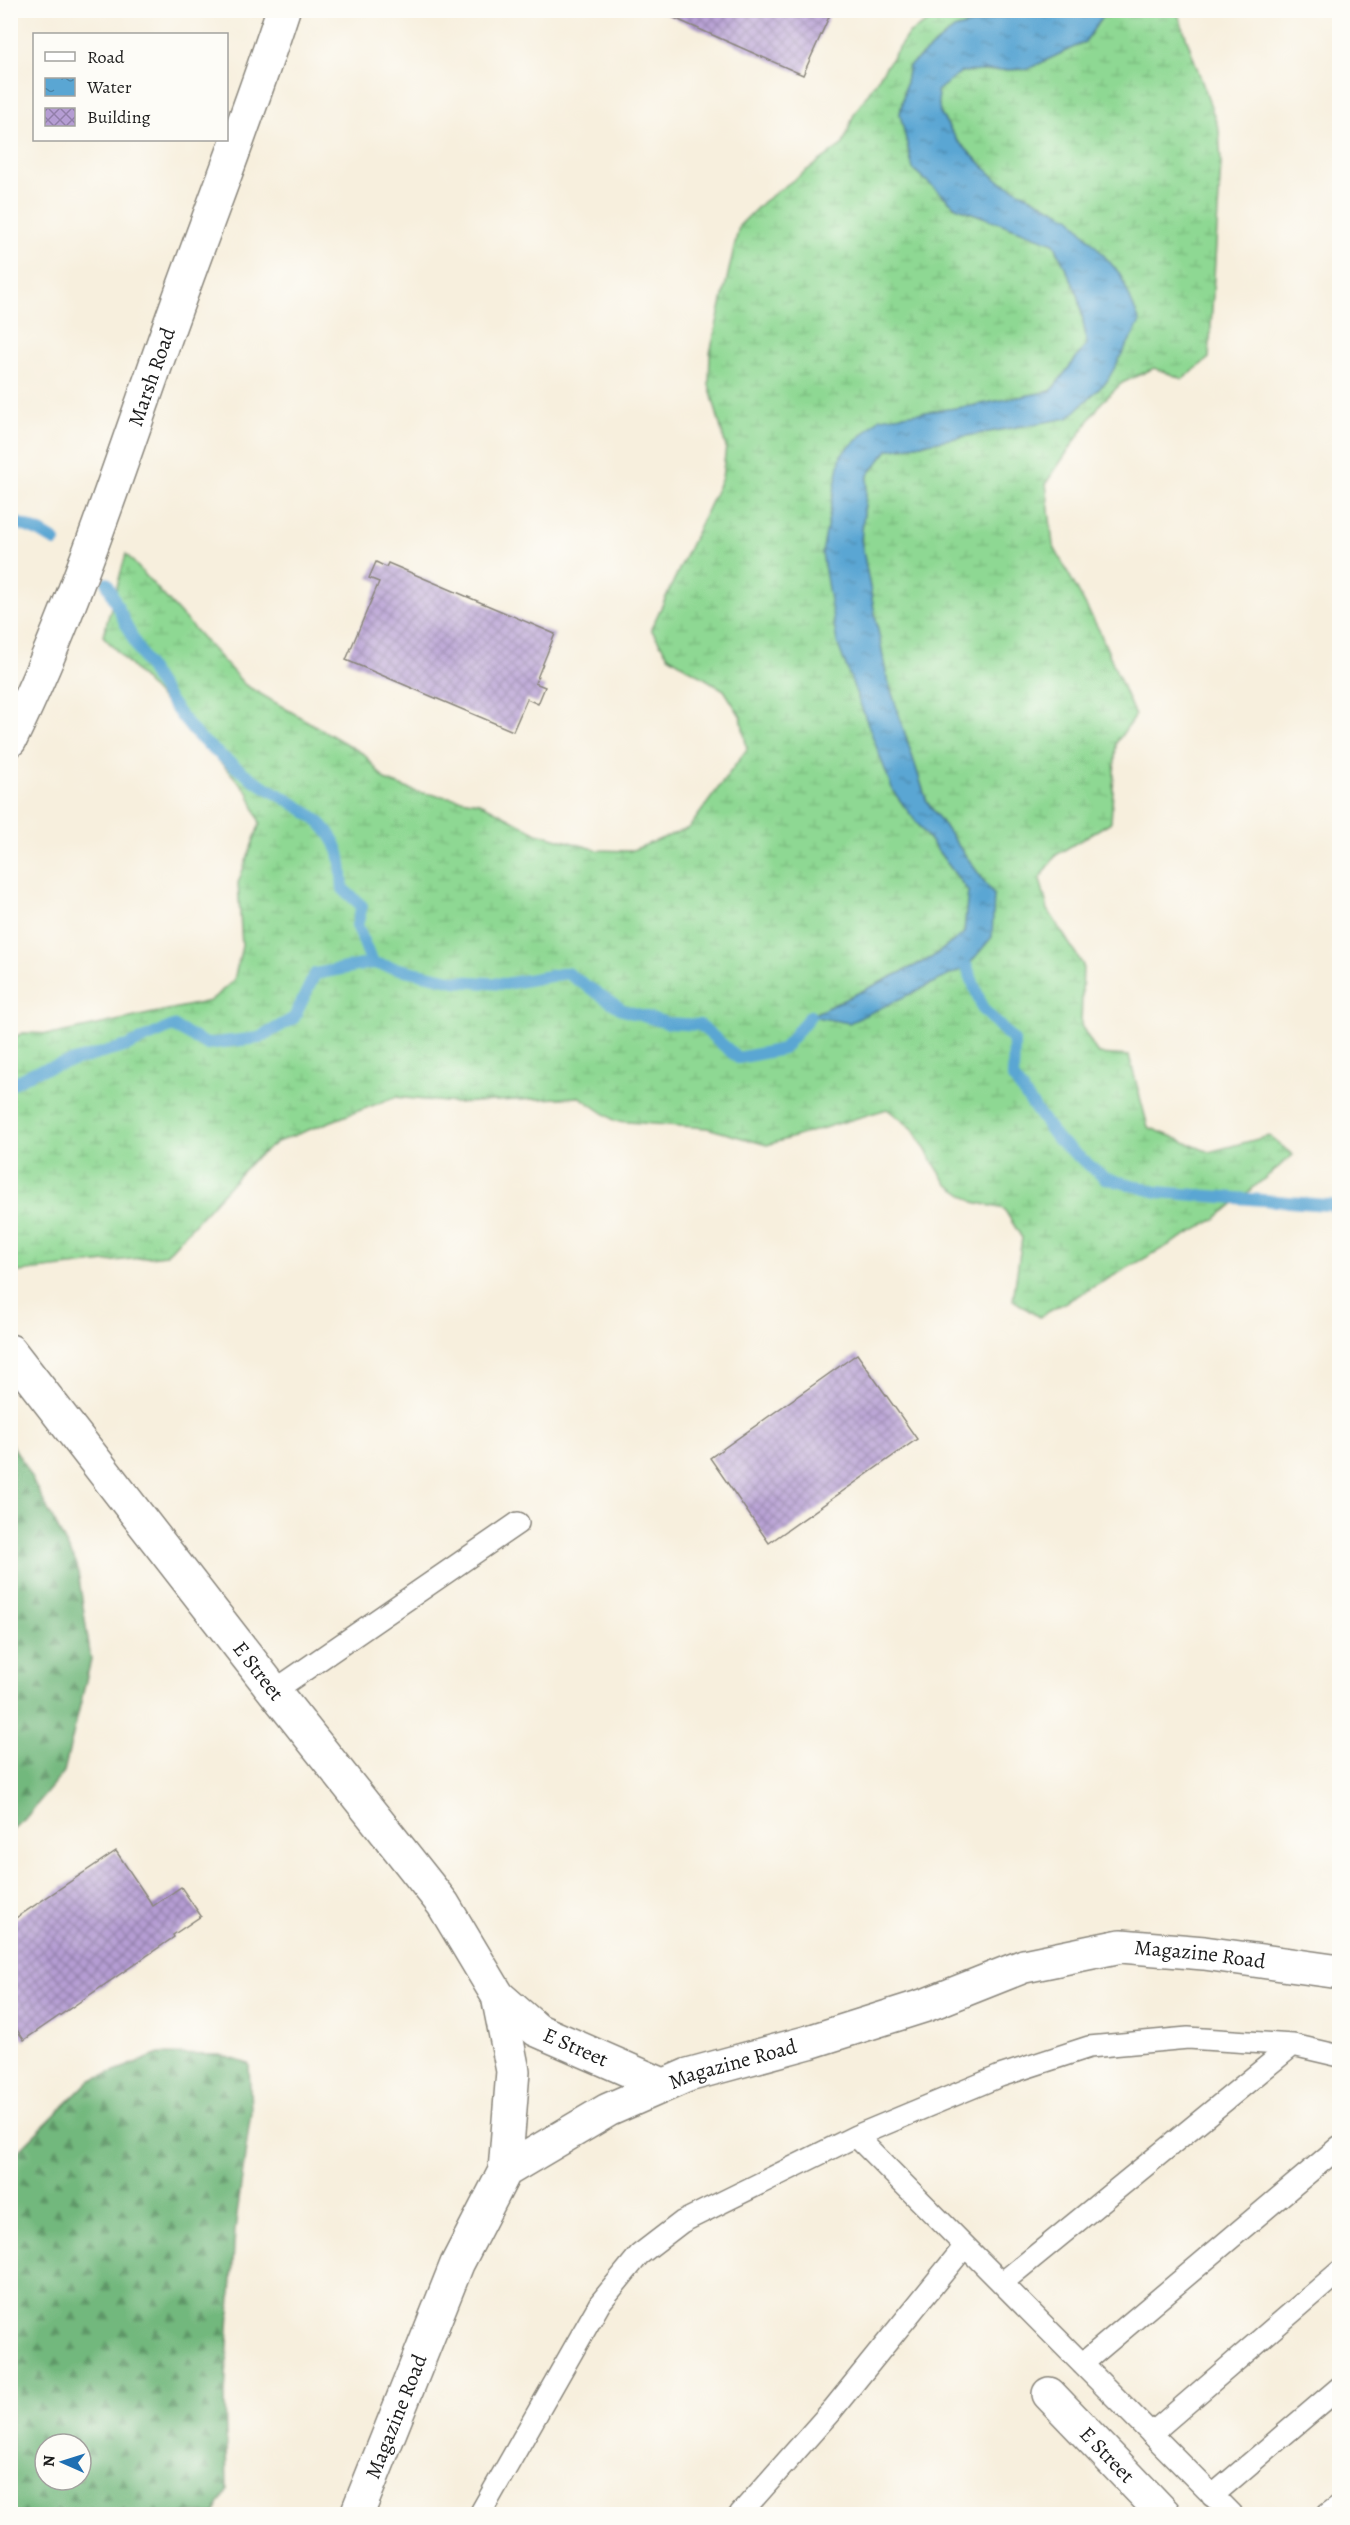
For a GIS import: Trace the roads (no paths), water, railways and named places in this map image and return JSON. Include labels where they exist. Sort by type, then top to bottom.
[{"type":"street","name":"Marsh Road","points":[[10,740],[35,691],[72,599],[283,10]]},
{"type":"street","name":"E Street","points":[[10,1351],[443,1904],[498,1996],[537,2030],[663,2085]]},
{"type":"street","name":"Magazine Road","points":[[357,2514],[457,2264],[505,2171],[609,2110],[688,2074],[809,2042],[926,2005],[1024,1966],[1121,1946],[1204,1953],[1340,1971]]},
{"type":"street","name":"E Street","points":[[498,1996],[513,2071],[505,2171]]},
{"type":"street","name":"E Street","points":[[1049,2394],[1164,2514]]},
{"type":"lane","points":[[274,1691],[519,1522]]},
{"type":"lane","points":[[480,2514],[600,2303],[639,2255],[682,2222],[856,2136],[1000,2076],[1089,2047],[1188,2038],[1293,2045],[1340,2056]]},
{"type":"lane","points":[[1002,2283],[1293,2045]]},
{"type":"lane","points":[[856,2136],[1231,2514]]},
{"type":"lane","points":[[1082,2364],[1340,2146]]},
{"type":"lane","points":[[740,2514],[833,2409],[965,2246]]},
{"type":"lane","points":[[1151,2434],[1340,2271]]},
{"type":"lane","points":[[1212,2496],[1340,2387]]},
{"type":"lane","points":[[1328,2514],[1340,2505]]},
{"type":"water","points":[[1023,11],[1106,11],[1085,42],[1028,69],[961,72],[937,91],[940,113],[957,140],[996,179],[1071,218],[1120,274],[1140,322],[1107,381],[1068,418],[888,450],[868,475],[861,540],[887,678],[927,802],[994,895],[992,937],[967,967],[849,1023],[810,1016],[931,958],[964,933],[968,891],[893,791],[837,642],[822,553],[841,455],[880,418],[971,406],[1051,391],[1087,344],[1079,297],[1054,243],[956,207],[913,169],[900,114],[909,66],[954,29]]},
{"type":"waterway","points":[[10,520],[40,532],[55,541]]},
{"type":"waterway","points":[[107,583],[145,661],[168,698],[194,732],[255,781],[307,812],[334,840],[339,853],[343,889],[362,906],[357,925],[372,963]]},
{"type":"waterway","points":[[10,1085],[34,1072],[127,1046],[173,1026],[206,1044],[259,1038],[294,1018],[315,974],[372,963],[455,981],[505,984],[567,973],[623,1010],[667,1023],[700,1025],[738,1058],[783,1049],[810,1016]]},
{"type":"waterway","points":[[967,967],[983,1009],[1014,1041],[1013,1078],[1057,1139],[1105,1178],[1157,1192],[1340,1206]]}]
